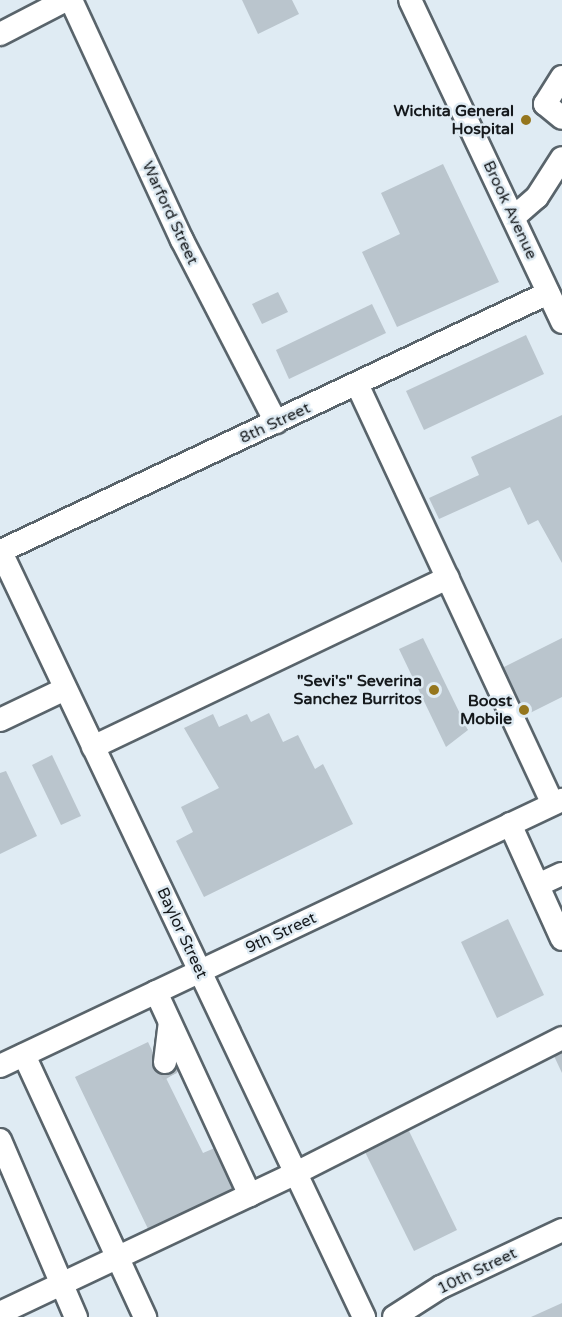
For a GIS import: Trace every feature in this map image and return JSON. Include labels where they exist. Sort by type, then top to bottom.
[{"type":"street","points":[[0,33],[66,0]]},
{"type":"street","name":"Warford Street","points":[[71,0],[182,240],[276,422]]},
{"type":"street","name":"Brook Avenue","points":[[410,0],[562,322]]},
{"type":"street","points":[[562,77],[545,104],[562,118]]},
{"type":"street","points":[[514,217],[537,197],[562,159]]},
{"type":"street","name":"8th Street","points":[[0,550],[548,293]]},
{"type":"street","points":[[357,384],[448,579],[557,802]]},
{"type":"street","name":"Baylor Street","points":[[0,550],[364,1317]]},
{"type":"street","points":[[93,747],[448,579]]},
{"type":"street","points":[[0,720],[65,688]]},
{"type":"street","name":"9th Street","points":[[0,1066],[557,802]]},
{"type":"street","points":[[510,824],[560,932]]},
{"type":"street","points":[[538,885],[562,874]]},
{"type":"street","points":[[156,992],[250,1194]]},
{"type":"street","points":[[170,1023],[169,1068],[199,1085]]},
{"type":"street","points":[[0,1313],[296,1173],[562,1038]]},
{"type":"street","points":[[24,1055],[145,1317]]},
{"type":"street","points":[[0,1140],[76,1317]]},
{"type":"street","name":"10th Street","points":[[394,1317],[441,1287],[562,1230]]},
{"type":"building","points":[[242,0],[292,0],[299,14],[258,34]]},
{"type":"building","points":[[443,164],[499,282],[397,327],[362,252],[400,234],[381,193]]},
{"type":"building","points":[[278,292],[288,312],[262,324],[252,304]]},
{"type":"building","points":[[372,304],[386,333],[289,379],[276,350]]},
{"type":"building","points":[[526,335],[544,374],[424,430],[406,391]]},
{"type":"building","points":[[562,415],[562,563],[538,520],[528,525],[510,487],[439,519],[429,498],[479,475],[471,457]]},
{"type":"building","name":"\"Sevi's\" Severina Sanchez Burritos","points":[[423,638],[468,730],[446,747],[399,649]]},
{"type":"building","points":[[562,638],[562,697],[520,718],[496,671]]},
{"type":"building","points":[[269,713],[283,742],[298,735],[315,769],[323,764],[353,824],[204,897],[176,841],[193,832],[181,807],[219,788],[184,728],[213,714],[219,727],[247,714],[251,722]]},
{"type":"building","points":[[52,755],[81,816],[61,825],[32,765]]},
{"type":"building","points":[[6,771],[37,836],[0,854],[0,773]]},
{"type":"building","points":[[508,919],[544,995],[497,1018],[461,942]]},
{"type":"building","points":[[148,1042],[159,1065],[170,1059],[177,1073],[166,1078],[203,1153],[217,1147],[238,1190],[150,1233],[75,1077]]},
{"type":"building","points":[[562,1052],[562,1073],[554,1056]]},
{"type":"building","points":[[409,1131],[457,1230],[414,1251],[365,1152]]},
{"type":"building","points":[[562,1303],[562,1317],[531,1317]]},
{"type":"tunnel","points":[[165,1062],[173,1075]]},
{"type":"place","name":"Wichita General Hospital","points":[[526,120]]},
{"type":"place","name":"\"Sevi's\" Severina Sanchez Burritos","points":[[434,690]]},
{"type":"place","name":"Boost Mobile","points":[[524,710]]}]
